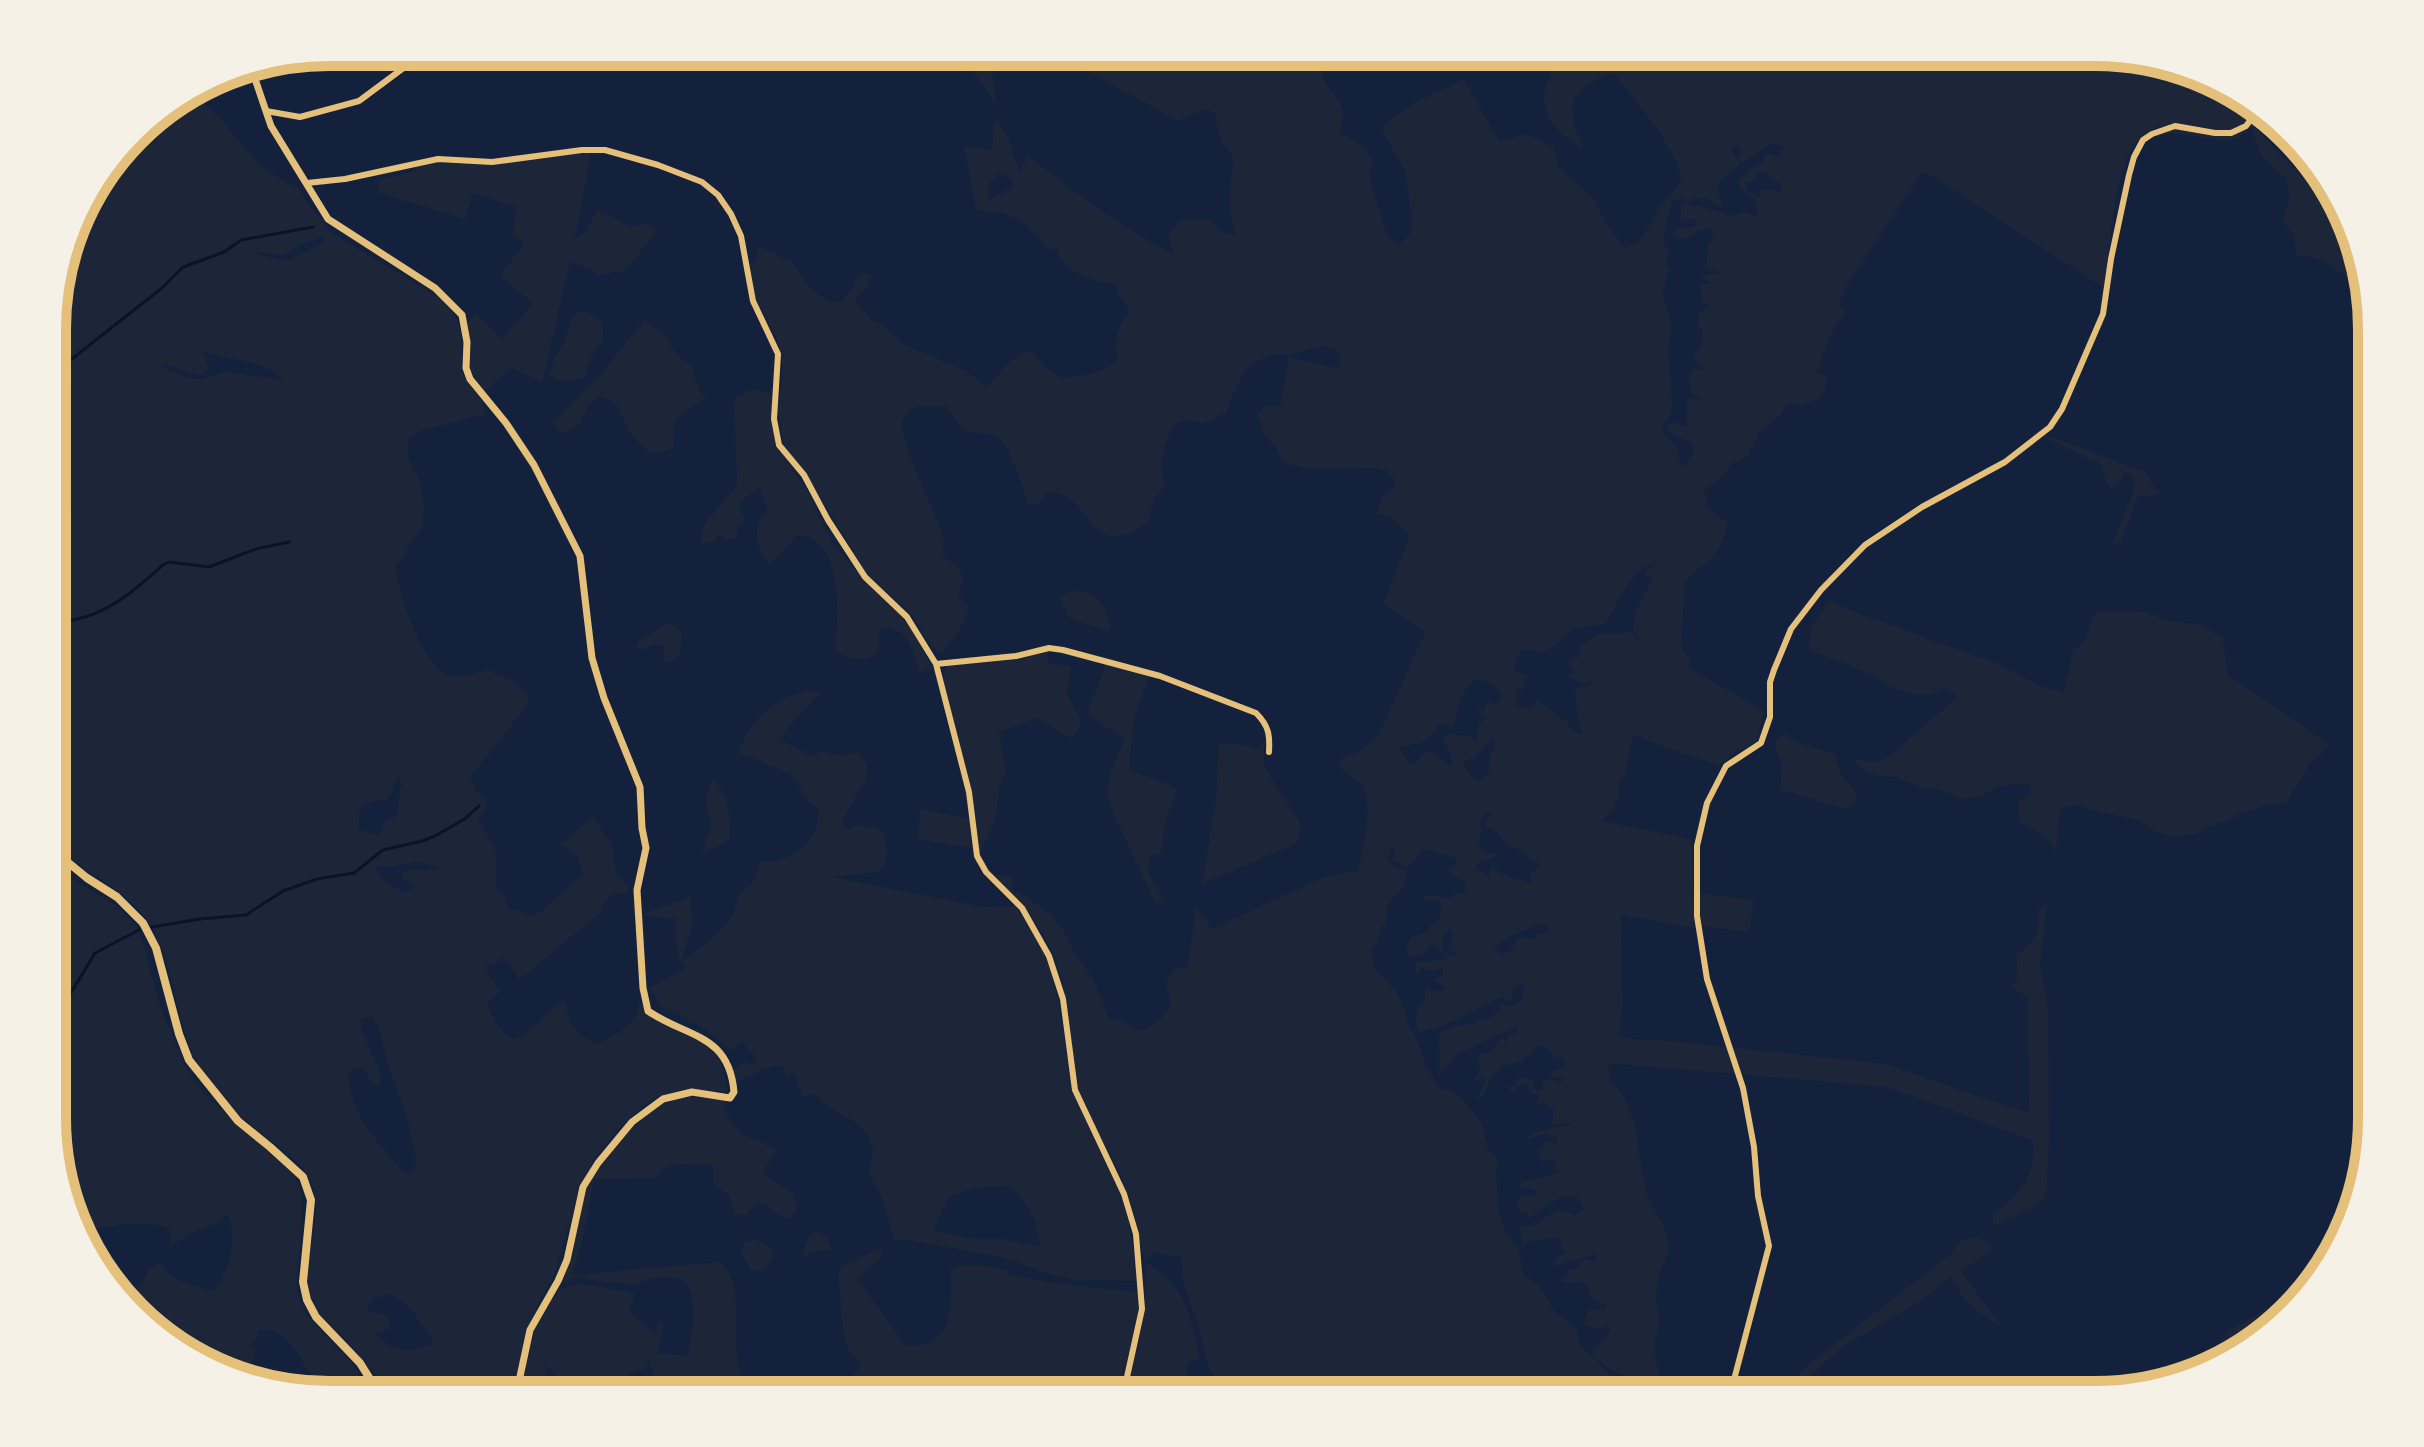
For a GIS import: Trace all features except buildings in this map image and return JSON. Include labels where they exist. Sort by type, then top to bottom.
[{"type":"main road","points":[[66,861],[117,897],[143,923],[156,948],[189,1060],[238,1121],[303,1177],[311,1200],[303,1282],[307,1300],[316,1317],[360,1363],[371,1381]]},
{"type":"street","points":[[266,111],[300,117],[359,101],[406,66]]},
{"type":"street","points":[[254,77],[271,126],[328,219],[435,288],[462,315],[467,342],[466,368],[470,379],[506,423],[534,465],[580,556],[592,658],[604,698],[640,787],[646,848],[637,890],[643,988],[648,1011],[667,1024],[694,1032],[726,1057],[734,1085],[730,1098],[692,1092],[663,1099],[632,1122],[598,1163],[583,1187],[567,1260],[530,1330],[519,1381]]},
{"type":"street","points":[[1734,1380],[1769,1246],[1758,1196],[1754,1147],[1743,1088],[1707,979],[1697,916],[1697,846],[1707,803],[1726,766],[1761,743],[1770,717],[1770,682],[1774,670],[1791,629],[1821,590],[1865,545],[1922,507],[2005,462],[2050,427],[2062,409],[2103,314],[2129,175],[2143,140],[2175,126],[2231,133],[2246,126],[2252,118]]},
{"type":"street","points":[[307,183],[345,179],[438,159],[492,162],[605,150],[702,182],[718,195],[731,214],[741,236],[753,301],[778,354],[774,419],[779,445],[804,475],[828,520],[865,577],[907,617],[936,664],[969,792],[977,856],[986,872],[1022,908],[1049,956],[1063,999],[1075,1090],[1124,1194],[1136,1234],[1142,1309],[1126,1381]]},
{"type":"street","points":[[936,664],[1016,656],[1049,648],[1103,660],[1160,676],[1256,713],[1270,732],[1269,752]]},
{"type":"shaded area","points":[[972,66],[994,66],[992,73],[997,106]]},
{"type":"shaded area","points":[[1078,66],[1323,66],[1325,81],[1341,105],[1340,133],[1363,146],[1373,160],[1369,178],[1387,235],[1399,245],[1411,233],[1412,218],[1405,171],[1381,127],[1416,102],[1464,79],[1499,142],[1525,134],[1554,147],[1558,166],[1594,199],[1608,227],[1625,248],[1637,243],[1660,204],[1681,180],[1678,165],[1660,132],[1614,73],[1587,86],[1574,100],[1574,121],[1583,149],[1566,137],[1549,118],[1545,107],[1546,86],[1558,66],[2129,68],[2196,86],[2255,120],[2253,126],[2323,200],[2344,244],[2354,283],[2325,262],[2296,255],[2294,236],[2283,220],[2289,199],[2286,177],[2263,156],[2252,126],[2239,138],[2225,140],[2171,133],[2163,135],[2166,124],[2151,130],[2135,144],[2121,177],[2104,288],[1927,173],[1922,173],[1844,290],[1839,305],[1846,312],[1831,334],[1816,373],[1828,377],[1820,396],[1809,403],[1787,404],[1780,416],[1760,432],[1748,456],[1732,464],[1713,485],[1704,490],[1708,508],[1728,523],[1716,552],[1685,582],[1681,646],[1691,662],[1687,667],[1764,711],[1757,741],[1735,752],[1718,766],[1633,735],[1625,775],[1619,781],[1618,798],[1603,821],[1691,839],[1695,928],[1621,915],[1622,1007],[1619,1038],[1886,1064],[2029,1113],[2028,997],[2010,987],[2018,978],[2016,955],[2035,936],[2039,925],[2038,911],[2047,904],[2040,964],[2048,1008],[2049,1145],[2046,1196],[2036,1206],[1998,1225],[1993,1223],[1993,1215],[2012,1199],[2029,1175],[2034,1141],[1888,1087],[1608,1063],[1610,1081],[1628,1105],[1633,1120],[1644,1183],[1668,1243],[1656,1297],[1659,1328],[1654,1338],[1661,1380],[1632,1380],[1609,1369],[1592,1355],[1592,1350],[1608,1335],[1610,1326],[1596,1329],[1584,1325],[1588,1310],[1604,1310],[1607,1305],[1592,1298],[1584,1282],[1564,1283],[1559,1280],[1569,1274],[1566,1270],[1575,1269],[1586,1259],[1597,1260],[1596,1254],[1555,1266],[1552,1263],[1565,1251],[1561,1249],[1557,1237],[1530,1241],[1523,1246],[1520,1225],[1536,1226],[1553,1213],[1563,1211],[1575,1215],[1584,1209],[1582,1203],[1571,1194],[1527,1219],[1528,1213],[1523,1213],[1516,1204],[1517,1198],[1538,1194],[1535,1190],[1518,1186],[1522,1181],[1552,1176],[1560,1171],[1555,1168],[1556,1162],[1540,1160],[1539,1152],[1546,1140],[1557,1145],[1556,1136],[1541,1135],[1525,1140],[1536,1133],[1572,1123],[1551,1125],[1553,1110],[1544,1101],[1534,1106],[1540,1096],[1529,1092],[1527,1083],[1517,1085],[1515,1091],[1510,1091],[1508,1087],[1515,1085],[1519,1078],[1533,1080],[1533,1089],[1542,1091],[1543,1082],[1548,1079],[1563,1082],[1563,1079],[1552,1077],[1551,1071],[1566,1067],[1562,1057],[1555,1058],[1544,1045],[1538,1046],[1521,1062],[1501,1066],[1483,1096],[1477,1098],[1485,1083],[1483,1078],[1471,1082],[1480,1072],[1477,1054],[1492,1052],[1499,1040],[1504,1039],[1504,1044],[1516,1032],[1517,1026],[1458,1054],[1438,1076],[1440,1033],[1491,1018],[1501,1009],[1500,1003],[1510,1006],[1517,1004],[1523,996],[1524,986],[1520,983],[1514,987],[1511,1002],[1501,997],[1451,1022],[1418,1032],[1417,1014],[1425,999],[1425,988],[1441,991],[1445,987],[1435,981],[1443,975],[1443,968],[1435,971],[1422,968],[1416,975],[1416,962],[1442,960],[1457,954],[1449,948],[1454,936],[1450,928],[1442,939],[1444,955],[1434,944],[1428,947],[1427,954],[1410,957],[1406,947],[1412,936],[1428,933],[1429,926],[1442,913],[1440,901],[1419,900],[1427,895],[1452,898],[1453,894],[1464,893],[1466,884],[1447,870],[1455,865],[1457,858],[1424,849],[1408,868],[1392,860],[1396,849],[1391,848],[1388,860],[1407,874],[1402,888],[1387,906],[1386,925],[1381,926],[1376,946],[1370,951],[1376,971],[1394,988],[1404,1006],[1406,1019],[1426,1067],[1440,1088],[1458,1095],[1469,1106],[1482,1125],[1488,1150],[1499,1159],[1496,1168],[1498,1210],[1504,1227],[1519,1251],[1523,1274],[1539,1286],[1556,1313],[1577,1329],[1580,1343],[1588,1353],[1603,1366],[1611,1380],[1216,1381],[1206,1361],[1198,1324],[1184,1286],[1180,1255],[1155,1252],[1144,1262],[1139,1231],[1124,1183],[1078,1088],[1066,998],[1049,945],[1019,902],[993,875],[1013,876],[1011,889],[1051,915],[1094,980],[1109,1018],[1123,1021],[1141,1031],[1155,1024],[1167,1012],[1170,1002],[1166,982],[1175,969],[1187,968],[1196,907],[1212,929],[1323,877],[1357,871],[1365,839],[1367,801],[1360,783],[1339,768],[1343,758],[1361,750],[1378,736],[1425,632],[1383,603],[1410,535],[1393,519],[1376,512],[1383,496],[1396,483],[1387,471],[1375,468],[1308,469],[1282,462],[1275,446],[1263,433],[1258,413],[1266,406],[1280,407],[1289,357],[1340,369],[1339,351],[1328,347],[1270,356],[1258,361],[1240,380],[1226,413],[1204,423],[1185,420],[1175,424],[1163,453],[1165,484],[1154,500],[1149,521],[1129,533],[1114,536],[1102,533],[1064,495],[1048,491],[1039,504],[1028,505],[1012,458],[997,437],[965,431],[947,407],[919,406],[908,410],[901,423],[907,448],[944,539],[944,558],[956,565],[963,577],[958,595],[969,607],[958,632],[941,653],[927,640],[909,612],[866,573],[803,469],[784,446],[778,410],[783,364],[778,342],[755,297],[750,265],[755,260],[758,246],[791,261],[810,288],[829,302],[840,302],[854,286],[858,275],[865,273],[872,276],[868,286],[855,300],[872,320],[883,325],[903,344],[966,371],[986,386],[1010,362],[1028,350],[1053,373],[1063,377],[1098,371],[1117,360],[1117,334],[1130,311],[1115,284],[1097,281],[1072,270],[1056,248],[1049,249],[1020,221],[1001,213],[976,209],[964,147],[992,150],[995,117],[1008,137],[1019,172],[1028,156],[1117,221],[1174,254],[1168,237],[1179,220],[1209,219],[1220,230],[1236,237],[1230,198],[1234,158],[1220,138],[1216,114],[1204,109],[1178,121]],"holes":[[[1738,143],[1741,152],[1738,160],[1742,163],[1773,143],[1785,147],[1780,156],[1765,156],[1765,161],[1750,169],[1739,181],[1740,188],[1754,199],[1758,216],[1744,212],[1730,216],[1712,209],[1681,204],[1681,224],[1684,219],[1696,219],[1695,226],[1676,229],[1674,236],[1683,239],[1701,230],[1711,229],[1713,240],[1708,245],[1706,269],[1719,273],[1701,276],[1711,284],[1699,284],[1703,303],[1707,303],[1708,307],[1698,315],[1697,327],[1701,328],[1703,342],[1695,352],[1693,361],[1703,367],[1702,370],[1694,368],[1689,378],[1691,392],[1702,399],[1687,398],[1687,425],[1681,427],[1674,422],[1666,427],[1667,431],[1692,443],[1693,454],[1682,468],[1677,447],[1664,434],[1662,426],[1671,414],[1672,402],[1668,350],[1671,329],[1662,295],[1669,270],[1664,233],[1672,201],[1680,198],[1689,202],[1694,198],[1707,198],[1714,205],[1727,207],[1723,205],[1717,189],[1721,180],[1740,165],[1732,151]],[[1759,172],[1765,172],[1782,184],[1781,193],[1768,189],[1760,191],[1758,197],[1746,190],[1745,183],[1752,182]],[[998,175],[1005,175],[1014,187],[989,200],[987,185]],[[1656,562],[1647,570],[1647,577],[1653,578],[1639,604],[1634,632],[1645,641],[1636,639],[1631,632],[1602,633],[1581,645],[1580,655],[1569,662],[1575,672],[1567,677],[1580,683],[1593,682],[1587,687],[1575,689],[1582,734],[1573,730],[1541,701],[1535,701],[1529,709],[1516,704],[1517,691],[1522,689],[1527,676],[1517,672],[1514,666],[1518,654],[1525,649],[1543,652],[1555,646],[1574,628],[1605,624],[1631,580],[1646,566]],[[1478,679],[1486,681],[1501,697],[1496,704],[1488,702],[1483,708],[1486,712],[1475,707],[1486,718],[1478,725],[1477,741],[1469,736],[1447,734],[1443,738],[1453,762],[1450,766],[1431,751],[1424,753],[1415,764],[1409,763],[1399,747],[1423,742],[1439,723],[1453,728],[1461,700],[1471,683]],[[1493,737],[1495,746],[1489,756],[1490,770],[1480,781],[1473,779],[1464,762],[1475,757]],[[1486,813],[1492,814],[1485,827],[1497,831],[1506,845],[1540,865],[1529,876],[1533,883],[1512,878],[1490,867],[1490,877],[1476,867],[1480,862],[1500,856],[1489,852],[1488,855],[1479,845],[1481,830],[1478,823]],[[1541,924],[1548,926],[1547,932],[1533,939],[1520,937],[1508,953],[1494,948],[1516,933]]]},
{"type":"shaded area","points":[[199,100],[216,114],[262,165],[284,181],[297,186],[332,233],[441,299],[453,312],[461,333],[462,373],[484,405],[484,414],[419,431],[408,438],[408,458],[419,479],[424,504],[423,525],[395,569],[403,597],[425,651],[446,674],[459,677],[489,670],[508,679],[527,696],[529,703],[471,776],[476,790],[487,799],[486,808],[478,818],[496,852],[496,887],[499,893],[504,894],[509,908],[535,916],[583,875],[578,858],[560,845],[593,817],[612,845],[616,872],[629,888],[628,893],[610,897],[600,913],[519,980],[505,958],[487,966],[488,975],[501,992],[487,1002],[496,1024],[514,1039],[565,1001],[574,1028],[598,1044],[631,1022],[639,1000],[656,1021],[709,1046],[723,1071],[728,1091],[682,1090],[652,1099],[620,1127],[595,1157],[575,1203],[555,1272],[529,1323],[515,1381],[378,1381],[365,1362],[315,1306],[308,1275],[315,1195],[305,1171],[234,1110],[197,1061],[188,1042],[160,944],[142,913],[66,855],[68,295],[80,244],[101,197],[131,156],[145,142],[154,144],[158,129]],"holes":[[[324,236],[323,243],[287,261],[248,252],[284,255]],[[202,350],[265,367],[283,380],[224,372],[191,379],[160,366],[167,365],[200,375],[209,368]],[[399,777],[401,783],[397,815],[384,823],[380,835],[359,830],[362,806],[390,797]],[[418,862],[441,867],[401,874],[403,879],[413,884],[411,890],[403,892],[380,878],[374,865],[388,867]],[[372,1016],[381,1034],[387,1063],[406,1113],[416,1159],[415,1170],[411,1174],[399,1167],[370,1132],[352,1097],[348,1076],[356,1068],[364,1069],[373,1085],[381,1085],[378,1068],[359,1023],[361,1019]],[[388,1294],[396,1297],[415,1314],[434,1343],[411,1350],[389,1345],[376,1334],[388,1329],[390,1320],[386,1315],[367,1310],[372,1299]]]},
{"type":"shaded area","points":[[591,152],[575,239],[584,234],[597,210],[631,226],[648,224],[657,231],[625,271],[597,275],[590,268],[570,262],[542,382],[511,368],[485,392],[469,367],[467,324],[476,313],[502,338],[533,304],[500,275],[524,244],[512,236],[517,208],[473,193],[465,220],[378,192],[379,179],[416,171],[415,164],[427,161],[492,163]]},
{"type":"shaded area","points":[[580,312],[592,314],[600,321],[603,337],[590,359],[584,378],[558,381],[550,375],[552,363],[564,343],[572,317]]},
{"type":"shaded area","points":[[644,320],[662,332],[679,357],[691,365],[701,393],[707,398],[691,407],[676,422],[674,448],[651,454],[632,436],[618,407],[600,397],[590,403],[579,425],[562,434],[552,422],[602,373]]},
{"type":"shaded area","points":[[751,390],[770,392],[776,446],[806,488],[832,542],[864,579],[911,624],[934,673],[931,670],[920,673],[908,641],[889,628],[879,629],[879,648],[872,657],[852,658],[835,649],[835,581],[824,549],[813,539],[797,535],[769,565],[758,545],[759,523],[768,510],[759,487],[741,502],[739,510],[747,520],[737,528],[737,538],[725,540],[719,534],[714,541],[701,544],[701,535],[708,520],[737,485],[734,402],[736,397]]},
{"type":"shaded area","points":[[2044,434],[2145,472],[2160,495],[2138,496],[2121,543],[2112,544],[2135,487],[2133,478],[2125,471],[2117,486],[2111,489],[2101,464],[2041,436]]},
{"type":"shaded area","points":[[1082,591],[1095,596],[1102,604],[1111,626],[1108,631],[1069,618],[1059,596]]},
{"type":"shaded area","points":[[1829,602],[2000,665],[2042,687],[2064,693],[2073,651],[2084,641],[2096,611],[2146,612],[2170,621],[2202,625],[2223,638],[2227,672],[2231,677],[2330,745],[2310,764],[2285,804],[2270,803],[2199,833],[2173,837],[2156,832],[2140,821],[2074,805],[2060,809],[2056,851],[2043,835],[2021,823],[2017,803],[2031,792],[2030,783],[1997,786],[1983,796],[1964,799],[1941,790],[1863,771],[1853,759],[1877,762],[1892,754],[1958,696],[1944,688],[1924,695],[1903,691],[1809,649],[1811,628]]},
{"type":"shaded area","points":[[667,624],[675,626],[682,634],[680,654],[669,663],[664,662],[664,646],[653,645],[640,650],[636,647],[637,642]]},
{"type":"shaded area","points":[[1047,651],[1048,663],[1071,666],[1067,694],[1082,721],[1072,739],[1037,718],[999,732],[1006,772],[999,786],[996,818],[979,855],[969,780],[946,705],[944,676],[947,665]]},
{"type":"shaded area","points":[[1107,662],[1149,675],[1134,718],[1129,769],[1178,789],[1166,819],[1160,856],[1152,854],[1147,870],[1164,900],[1155,903],[1108,796],[1113,764],[1125,740],[1087,714]]},
{"type":"shaded area","points":[[821,692],[780,740],[813,756],[821,751],[842,756],[855,752],[864,759],[866,777],[842,824],[848,830],[857,825],[882,830],[886,847],[886,858],[877,872],[831,877],[984,907],[1016,906],[1046,957],[1058,998],[1073,1094],[1120,1194],[1128,1219],[1138,1281],[1077,1280],[1000,1257],[902,1239],[894,1241],[883,1199],[868,1172],[872,1155],[871,1142],[865,1132],[815,1093],[803,1098],[794,1073],[786,1076],[782,1065],[766,1068],[738,1082],[733,1069],[746,1061],[750,1065],[757,1060],[742,1041],[731,1050],[705,1029],[660,1006],[650,988],[685,968],[677,951],[675,919],[640,915],[691,897],[692,927],[682,961],[725,926],[738,895],[752,884],[761,861],[783,859],[794,854],[803,848],[815,830],[818,808],[809,802],[791,774],[739,753],[742,742],[756,721],[776,704],[799,693]],"holes":[[[1009,1186],[1031,1213],[1040,1247],[1002,1239],[972,1239],[933,1230],[950,1196],[972,1188]]]},
{"type":"shaded area","points":[[1782,733],[1800,743],[1835,754],[1841,774],[1856,792],[1856,802],[1847,809],[1780,790],[1782,765],[1776,752],[1776,741]]},
{"type":"shaded area","points":[[1264,742],[1264,766],[1300,823],[1298,843],[1202,884],[1216,799],[1219,745],[1237,743],[1256,749]]},
{"type":"shaded area","points":[[714,779],[723,792],[728,808],[730,840],[701,854],[712,824],[706,800]]},
{"type":"shaded area","points":[[920,809],[970,819],[971,848],[918,839]]},
{"type":"shaded area","points":[[66,873],[116,906],[135,925],[160,1006],[185,1066],[204,1094],[295,1176],[301,1193],[299,1298],[307,1316],[350,1361],[364,1381],[313,1380],[287,1340],[268,1330],[258,1331],[257,1338],[249,1347],[255,1351],[253,1360],[245,1367],[228,1361],[197,1346],[169,1327],[135,1295],[149,1270],[162,1261],[175,1279],[214,1291],[231,1254],[231,1224],[227,1214],[219,1223],[198,1229],[171,1245],[170,1229],[159,1225],[126,1224],[91,1229],[80,1203],[68,1152]]},
{"type":"shaded area","points":[[1696,893],[1754,900],[1749,932],[1700,926]]},
{"type":"shaded area","points":[[694,1095],[715,1096],[727,1103],[723,1108],[740,1133],[778,1150],[764,1169],[766,1177],[791,1191],[798,1207],[789,1219],[765,1203],[757,1204],[745,1215],[734,1215],[729,1196],[714,1184],[714,1165],[679,1164],[660,1171],[658,1178],[594,1179],[572,1275],[722,1262],[734,1290],[736,1352],[745,1381],[652,1381],[649,1361],[646,1369],[632,1372],[620,1381],[560,1381],[546,1364],[545,1381],[522,1381],[535,1328],[555,1290],[582,1284],[635,1293],[629,1313],[654,1332],[659,1323],[664,1324],[657,1353],[688,1356],[693,1307],[689,1288],[683,1280],[659,1278],[636,1285],[576,1278],[560,1282],[583,1195],[594,1174],[629,1131],[660,1104]]},
{"type":"shaded area","points":[[815,1231],[828,1238],[832,1250],[809,1252],[807,1256],[803,1252],[807,1239]]},
{"type":"shaded area","points":[[1975,1237],[1990,1242],[1993,1250],[1961,1271],[2002,1327],[1972,1306],[1951,1277],[1919,1302],[1844,1346],[1805,1380],[1793,1380],[1811,1362],[1951,1254],[1960,1241]]},
{"type":"shaded area","points":[[755,1239],[771,1248],[773,1257],[765,1271],[751,1270],[741,1252],[744,1243]]},
{"type":"shaded area","points":[[886,1245],[879,1260],[857,1278],[905,1345],[925,1344],[942,1333],[949,1313],[951,1268],[986,1266],[1006,1271],[1006,1274],[1039,1280],[1140,1292],[1135,1330],[1121,1381],[827,1381],[852,1376],[863,1365],[851,1354],[844,1338],[838,1275],[842,1266]]},
{"type":"shaded area","points":[[1144,1262],[1168,1279],[1184,1302],[1200,1358],[1188,1363],[1186,1381],[1127,1381],[1141,1319],[1146,1280]]},
{"type":"shaded area","points":[[2285,1299],[2241,1337],[2212,1353],[2228,1332]]},
{"type":"waterway","points":[[66,364],[162,288],[183,267],[224,252],[241,240],[313,227]]},
{"type":"waterway","points":[[66,621],[107,608],[169,562],[209,567],[256,549],[289,542]]},
{"type":"waterway","points":[[152,927],[246,915],[283,891],[317,879],[354,873],[383,850],[437,835],[466,818],[479,806]]},
{"type":"waterway","points":[[66,1001],[95,953],[139,930]]}]
